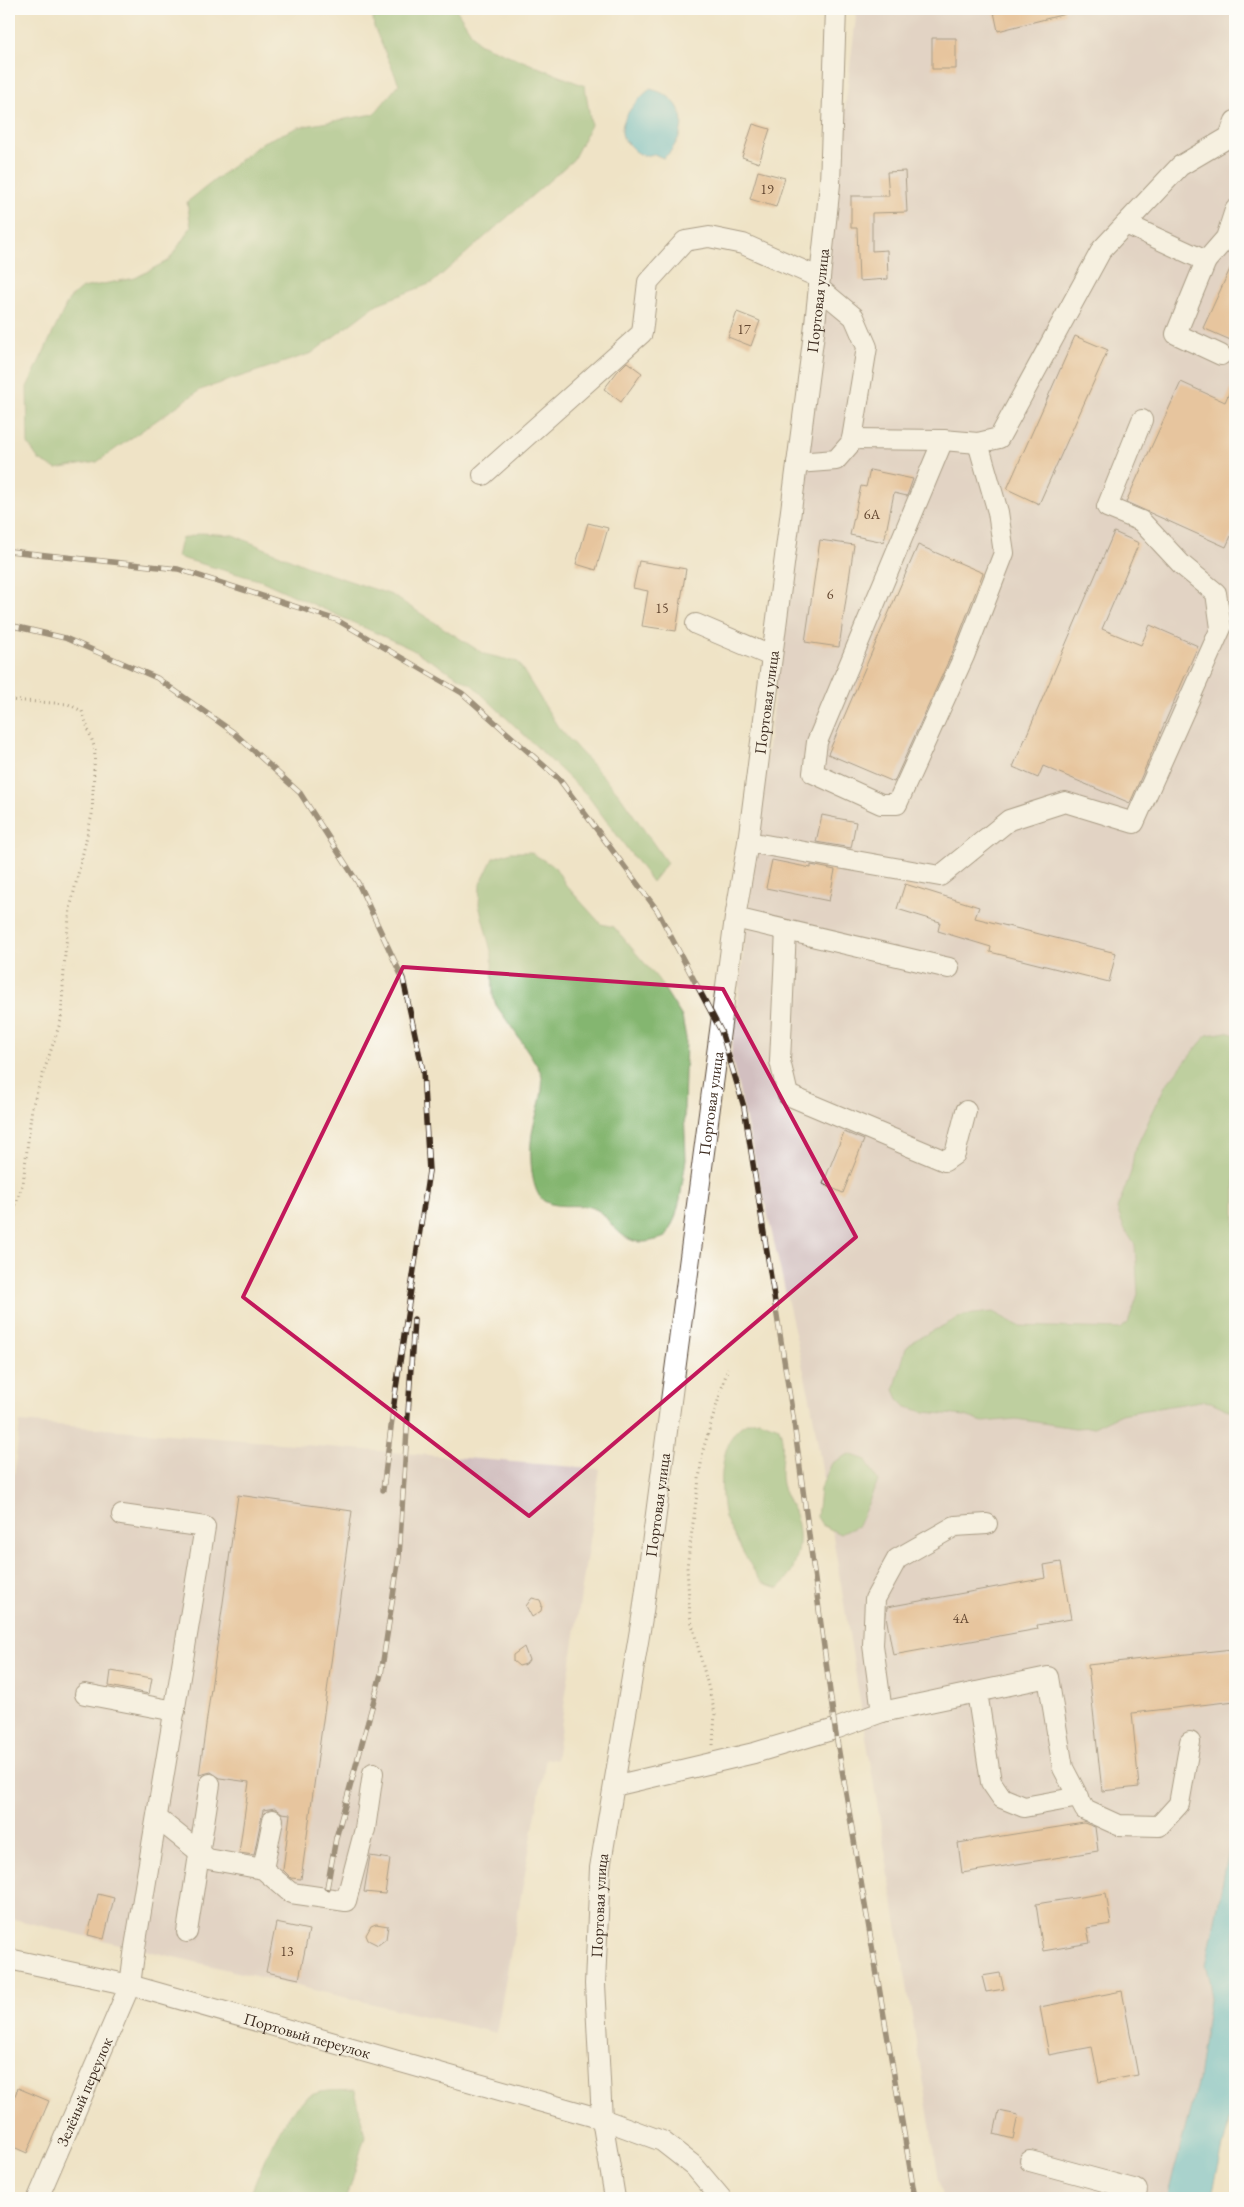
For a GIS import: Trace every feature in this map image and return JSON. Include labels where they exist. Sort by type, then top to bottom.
[{"type":"street","name":"Портовая улица","points":[[615,2198],[602,2119],[595,1984],[600,1868],[644,1602],[735,918],[748,842],[820,283],[830,184],[836,9]]},
{"type":"street","points":[[852,439],[943,440],[978,443],[999,438],[1102,250],[1180,166],[1233,136]]},
{"type":"street","points":[[1221,355],[1176,334],[1206,261],[1226,238],[1235,210]]},
{"type":"street","points":[[1126,224],[1206,261]]},
{"type":"street","points":[[483,475],[642,333],[648,282],[685,242],[709,237],[744,244],[820,283],[854,317],[867,347],[850,444],[836,460],[797,463]]},
{"type":"street","points":[[748,842],[940,876],[1009,820],[1065,802],[1134,823],[1221,628],[1216,592],[1182,565],[1142,521],[1107,507],[1142,420]]},
{"type":"street","points":[[943,440],[817,742],[813,774],[881,804],[897,804],[964,656],[1004,553],[998,512],[978,443]]},
{"type":"street","points":[[696,624],[771,656]]},
{"type":"street","points":[[735,918],[949,968]]},
{"type":"street","points":[[786,930],[780,1061],[788,1095],[945,1161],[955,1154],[966,1111]]},
{"type":"street","name":"Зелёный переулок","points":[[38,2198],[130,1985],[134,1946],[205,1527],[122,1515]]},
{"type":"street","points":[[882,1712],[873,1645],[875,1599],[897,1559],[955,1526],[987,1524]]},
{"type":"street","points":[[614,1786],[772,1748],[882,1712],[1048,1677],[1063,1768],[1085,1810],[1118,1825],[1159,1826],[1179,1804],[1190,1742]]},
{"type":"street","points":[[976,1692],[991,1782],[1002,1798],[1024,1807],[1078,1797]]},
{"type":"street","points":[[85,1694],[175,1711]]},
{"type":"street","points":[[157,1818],[208,1859],[263,1869],[291,1893],[346,1900],[365,1829],[373,1773]]},
{"type":"street","points":[[187,1932],[210,1784]]},
{"type":"street","points":[[263,1869],[272,1820]]},
{"type":"street","name":"Портовый переулок","points":[[9,1959],[130,1985],[602,2119],[662,2141],[694,2166],[721,2198]]},
{"type":"street","points":[[1030,2161],[1136,2190],[1135,2198]]},
{"type":"path","points":[[9,700],[68,704],[82,711],[95,749],[92,814],[69,918],[61,1020],[32,1107],[23,1183],[9,1224]]},
{"type":"path","points":[[711,1763],[715,1713],[690,1616],[687,1567],[703,1450],[728,1368]]},
{"type":"highlighted area","points":[[403,967],[723,989],[856,1237],[529,1516],[243,1297]]},
{"type":"shaded area","points":[[857,9],[1235,9],[1235,1820],[1206,1965],[1211,1984],[1198,2080],[1167,2198],[942,2198],[811,1403],[731,1055]]},
{"type":"shaded area","points":[[20,1422],[600,1469],[556,1760],[546,1758],[496,2033],[9,1918],[9,1520]]},
{"type":"green space","points":[[372,9],[456,9],[478,43],[585,86],[591,125],[573,160],[432,283],[377,304],[312,353],[200,390],[97,462],[56,469],[39,460],[28,444],[27,387],[69,299],[82,288],[135,278],[169,260],[191,227],[187,202],[263,142],[299,127],[374,114],[399,84],[374,27]]},
{"type":"green space","points":[[201,533],[233,535],[311,568],[392,595],[484,654],[518,662],[558,727],[619,794],[667,863],[652,882],[587,795],[472,685],[411,649],[262,581],[177,557],[181,539]]},
{"type":"green space","points":[[511,852],[530,852],[555,867],[566,885],[601,924],[614,927],[658,979],[682,1017],[686,1038],[684,1110],[686,1159],[680,1199],[675,1218],[666,1237],[643,1242],[630,1240],[618,1232],[599,1211],[586,1206],[551,1204],[544,1201],[536,1190],[531,1165],[531,1143],[542,1093],[542,1076],[529,1052],[496,1005],[493,996],[492,955],[479,905],[480,885],[493,858]]},
{"type":"green space","points":[[1227,1032],[1235,1035],[1235,1413],[1211,1402],[1201,1401],[1121,1414],[1094,1427],[1075,1428],[1016,1419],[983,1422],[965,1416],[924,1412],[906,1407],[898,1399],[894,1390],[906,1348],[913,1341],[964,1315],[993,1312],[1019,1326],[1120,1329],[1128,1323],[1138,1294],[1135,1245],[1124,1228],[1117,1209],[1131,1172],[1134,1152],[1165,1086],[1207,1035]]},
{"type":"green space","points":[[759,1420],[779,1427],[782,1441],[782,1484],[796,1516],[799,1529],[797,1557],[790,1574],[779,1588],[765,1584],[758,1578],[725,1517],[723,1504],[722,1474],[728,1444],[735,1432],[745,1424]]},
{"type":"green space","points":[[849,1454],[866,1460],[878,1481],[858,1526],[840,1534],[822,1525],[817,1517],[820,1489],[832,1463]]},
{"type":"green space","points":[[355,2090],[365,2136],[347,2198],[249,2198],[276,2137],[285,2121],[296,2108],[307,2098],[320,2092]]},
{"type":"water","points":[[650,89],[668,96],[679,109],[681,117],[680,134],[669,153],[663,158],[654,154],[642,155],[627,143],[622,135],[624,120],[636,102]]},
{"type":"water","points":[[1235,1820],[1235,2096],[1211,2198],[1167,2198],[1198,2080],[1211,1984],[1206,1965]]},
{"type":"building","points":[[1007,9],[1064,9],[1065,14],[998,31],[994,12]]},
{"type":"building","points":[[932,38],[956,38],[956,69],[932,69]]},
{"type":"building","points":[[753,124],[770,129],[759,163],[742,157]]},
{"type":"building","points":[[758,171],[785,178],[776,207],[750,199]]},
{"type":"building","points":[[905,171],[907,212],[872,213],[872,251],[887,250],[888,279],[859,281],[857,228],[851,228],[851,196],[889,196],[887,172]]},
{"type":"building","points":[[1235,258],[1235,342],[1203,328]]},
{"type":"building","points":[[737,312],[760,321],[751,346],[728,337]]},
{"type":"building","points":[[1075,336],[1108,350],[1039,504],[1007,489]]},
{"type":"building","points":[[627,362],[642,373],[621,402],[604,389]]},
{"type":"building","points":[[1235,380],[1235,527],[1226,547],[1126,502],[1181,382],[1225,402]]},
{"type":"building","points":[[870,470],[913,479],[907,496],[894,493],[884,542],[850,535],[861,486],[866,487]]},
{"type":"building","points":[[588,523],[608,528],[596,570],[576,564]]},
{"type":"building","points":[[1114,532],[1139,543],[1102,629],[1141,645],[1150,625],[1198,646],[1130,803],[1043,766],[1038,778],[1013,767]]},
{"type":"building","points":[[820,540],[854,545],[839,647],[805,642]]},
{"type":"building","points":[[918,545],[983,573],[953,651],[894,782],[828,754]]},
{"type":"building","points":[[639,561],[686,569],[676,631],[642,626],[648,591],[633,588]]},
{"type":"building","points":[[822,815],[856,822],[851,848],[816,842]]},
{"type":"building","points":[[772,860],[811,868],[811,865],[835,870],[829,901],[766,888]]},
{"type":"building","points":[[905,884],[979,907],[975,918],[1116,953],[1109,982],[990,952],[991,947],[938,931],[940,922],[897,909]]},
{"type":"building","points":[[844,1132],[864,1140],[843,1193],[823,1184]]},
{"type":"building","points":[[238,1495],[352,1511],[301,1879],[291,1878],[283,1870],[290,1814],[282,1813],[275,1808],[263,1810],[254,1855],[239,1853],[249,1782],[220,1778],[211,1772],[199,1775]]},
{"type":"building","points":[[1061,1562],[1071,1619],[1037,1625],[1038,1629],[893,1655],[886,1616],[887,1607],[1046,1578],[1044,1565]]},
{"type":"building","points":[[532,1598],[540,1600],[542,1605],[541,1611],[532,1617],[526,1606]]},
{"type":"building","points":[[524,1647],[529,1660],[526,1664],[519,1666],[513,1661],[513,1655]]},
{"type":"building","points":[[1232,1649],[1235,1701],[1132,1713],[1139,1787],[1102,1791],[1088,1665]]},
{"type":"building","points":[[111,1671],[152,1678],[149,1694],[109,1686]]},
{"type":"building","points":[[1084,1823],[1095,1827],[1098,1851],[962,1873],[958,1843]]},
{"type":"building","points":[[370,1856],[390,1859],[385,1894],[364,1892]]},
{"type":"building","points":[[1106,1893],[1111,1924],[1087,1928],[1090,1943],[1043,1951],[1036,1904]]},
{"type":"building","points":[[98,1894],[114,1898],[104,1939],[88,1935]]},
{"type":"building","points":[[276,1923],[309,1930],[299,1979],[266,1972]]},
{"type":"building","points":[[376,1924],[388,1926],[386,1939],[378,1945],[368,1940],[366,1935],[371,1926]]},
{"type":"building","points":[[1000,1973],[1004,1989],[986,1992],[982,1976]]},
{"type":"building","points":[[1122,1991],[1138,2075],[1099,2082],[1092,2047],[1049,2055],[1040,2007]]},
{"type":"building","points":[[18,2088],[49,2101],[27,2153],[9,2145],[9,2110]]},
{"type":"building","points":[[999,2111],[1018,2115],[1013,2139],[994,2134]]},
{"type":"railway","points":[[9,551],[178,569],[337,620],[462,693],[559,779],[657,910],[721,1031],[744,1107],[794,1423],[835,1729],[915,2198]]},
{"type":"railway","points":[[9,625],[65,638],[157,678],[233,732],[300,793],[358,883],[403,979],[423,1071],[429,1171],[396,1388],[383,1490]]},
{"type":"railway","points":[[327,1888],[336,1838],[381,1674],[399,1557],[414,1319]]}]
